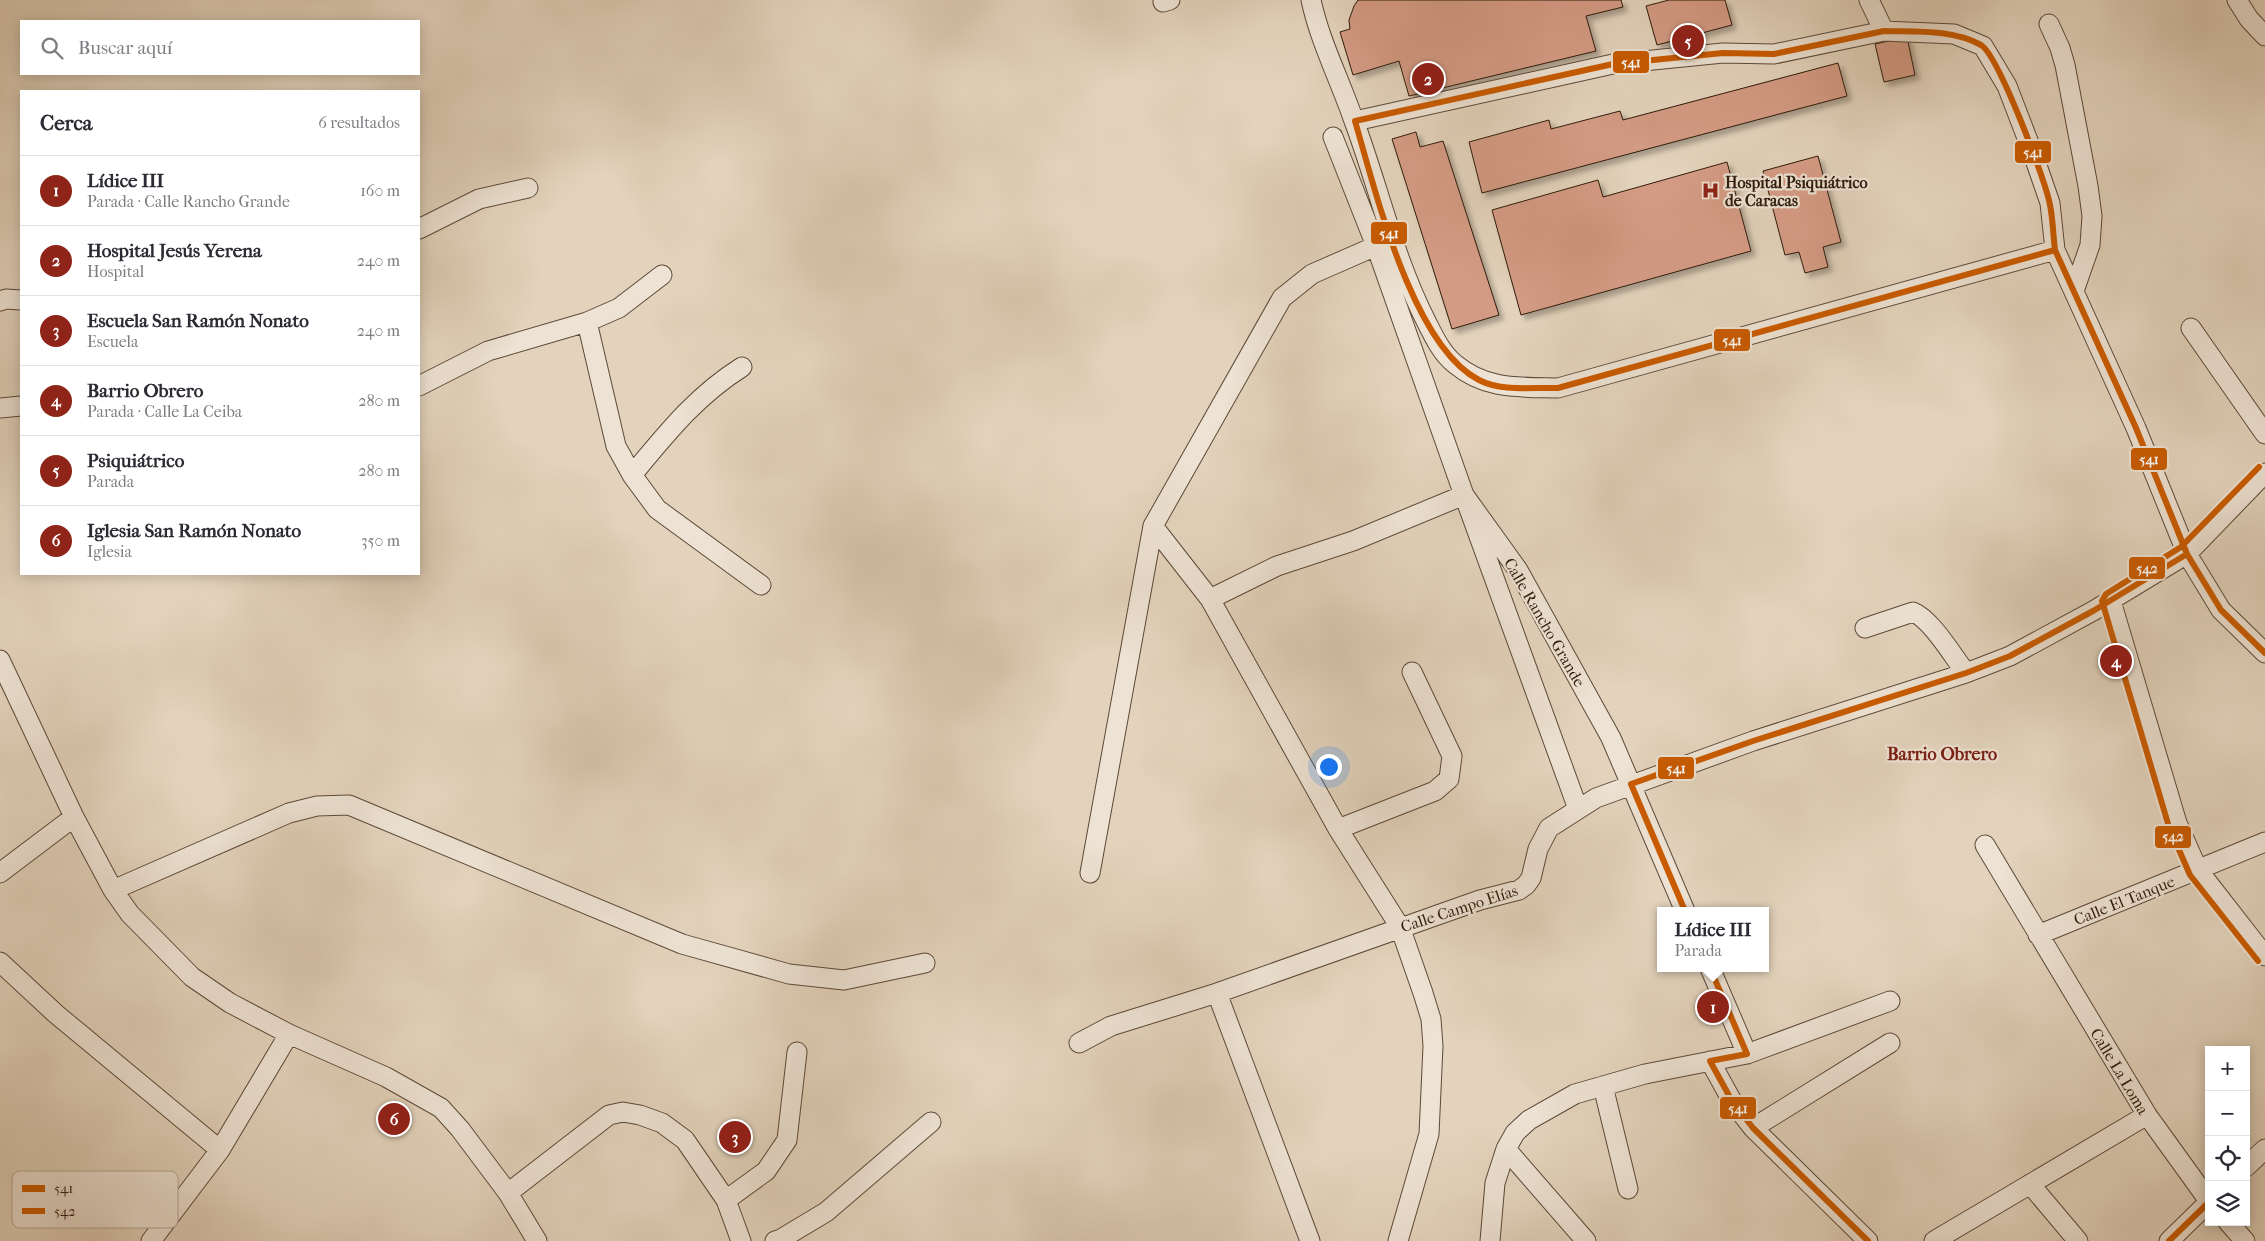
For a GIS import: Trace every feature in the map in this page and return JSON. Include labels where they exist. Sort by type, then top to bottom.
[{"type":"street","points":[[1311,0],[1317,28],[1354,121],[1403,272],[1436,340],[1453,363],[1478,380],[1505,387],[1558,388],[2055,250]]},
{"type":"street","points":[[1869,0],[1884,31]]},
{"type":"street","points":[[2237,0],[2265,36]]},
{"type":"street","points":[[2049,24],[2060,48],[2065,65],[2092,216],[2090,245],[2074,291]]},
{"type":"street","points":[[1354,121],[1613,64],[1723,53],[1774,54],[1884,31],[1954,34],[1983,46],[2006,86],[2032,151],[2050,203],[2055,250],[2136,428],[2187,554],[2221,610],[2265,653]]},
{"type":"street","name":"Calle Rancho Grande","points":[[1333,137],[1376,246],[1464,495],[1518,570],[1611,738],[1682,907]]},
{"type":"street","points":[[420,228],[479,199],[528,188]]},
{"type":"street","points":[[1090,873],[1153,526],[1282,298],[1312,274],[1376,246]]},
{"type":"street","points":[[420,385],[488,351],[587,322],[619,308],[662,275]]},
{"type":"street","points":[[0,301],[6,299],[20,300]]},
{"type":"street","points":[[587,322],[616,446],[632,475],[657,509],[761,585]]},
{"type":"street","points":[[2191,328],[2265,434]]},
{"type":"street","points":[[632,475],[683,413],[718,382],[742,367]]},
{"type":"street","points":[[0,408],[20,406]]},
{"type":"street","name":"Calle Campo Elías","points":[[1079,1043],[1111,1026],[1217,993],[1480,900],[1519,890],[1531,878],[1538,849],[1549,828],[1596,798],[1753,741],[1966,673],[2010,656],[2111,601],[2187,554],[2265,473]]},
{"type":"street","points":[[1210,599],[1276,566],[1354,541],[1464,495],[1578,809]]},
{"type":"street","points":[[1153,526],[1210,599],[1338,829],[1400,927],[1431,1019],[1433,1046],[1429,1134],[1398,1241]]},
{"type":"street","points":[[2111,601],[2177,823],[2198,870],[2265,956]]},
{"type":"street","points":[[1864,628],[1913,612],[1918,614],[1928,623],[1966,673]]},
{"type":"street","points":[[2,671],[74,817],[113,890],[130,914],[192,977],[230,1003],[289,1034],[386,1077],[441,1108],[460,1129],[508,1193],[537,1241]]},
{"type":"street","points":[[1338,829],[1435,791],[1449,779],[1452,756],[1412,672]]},
{"type":"street","points":[[113,890],[289,813],[317,806],[349,805],[682,944],[789,974],[844,980],[925,963]]},
{"type":"street","points":[[0,873],[74,817]]},
{"type":"street","name":"Calle El Tanque","points":[[2038,936],[2265,842]]},
{"type":"street","name":"Calle La Loma","points":[[1985,846],[2146,1115],[2205,1196]]},
{"type":"street","points":[[0,962],[56,1014],[220,1150]]},
{"type":"street","points":[[1712,972],[1747,1054]]},
{"type":"street","points":[[1217,993],[1310,1241]]},
{"type":"street","points":[[1490,1241],[1490,1216],[1495,1183],[1506,1149],[1515,1133],[1529,1120],[1575,1094],[1645,1074],[1747,1054],[1890,1000]]},
{"type":"street","points":[[178,1205],[220,1150],[289,1034]]},
{"type":"street","points":[[1753,1128],[1890,1043]]},
{"type":"street","points":[[726,1200],[766,1171],[787,1140],[797,1052]]},
{"type":"street","points":[[1710,1061],[1732,1101],[1753,1128],[1868,1241]]},
{"type":"street","points":[[1603,1086],[1628,1189]]},
{"type":"street","points":[[508,1193],[609,1115],[624,1112],[640,1115],[662,1123],[685,1140],[726,1200],[741,1241]]},
{"type":"street","points":[[1934,1241],[2146,1115]]},
{"type":"street","points":[[774,1241],[781,1239],[826,1212],[931,1122]]},
{"type":"street","points":[[1506,1149],[1586,1241]]},
{"type":"street","points":[[2250,1163],[2265,1149]]},
{"type":"street","points":[[2030,1184],[2078,1241]]},
{"type":"street","points":[[2169,1241],[2205,1205]]},
{"type":"street","points":[[2232,1226],[2245,1241]]},
{"type":"street","points":[[151,1241],[161,1228]]},
{"type":"building","points":[[1358,0],[1621,0],[1623,7],[1586,16],[1596,51],[1409,96],[1399,61],[1353,75],[1340,32],[1350,29],[1349,20]]},
{"type":"building","points":[[1669,0],[1725,0],[1732,25],[1657,45],[1646,6]]},
{"type":"building","points":[[1907,37],[1915,75],[1884,82],[1875,44]]},
{"type":"building","points":[[1838,63],[1847,96],[1482,193],[1469,142],[1549,120],[1551,129],[1620,111],[1623,120]]},
{"type":"building","points":[[1416,132],[1420,147],[1443,141],[1499,315],[1452,329],[1392,139]]},
{"type":"building","points":[[1818,156],[1841,242],[1823,247],[1828,267],[1805,273],[1799,252],[1785,255],[1763,171]]},
{"type":"building","points":[[1727,162],[1751,251],[1521,315],[1492,210],[1598,180],[1603,197]]},
{"type":"transit line","name":"541","points":[[1884,31],[1934,32],[1958,36],[1981,45],[1989,54],[2009,94],[2040,171],[2050,205],[2055,250],[1558,388],[1508,388],[1488,384],[1479,380],[1455,362],[1434,335],[1399,263],[1385,224],[1355,121],[1613,64],[1723,53],[1774,54],[1884,31]]},
{"type":"transit line","name":"541","points":[[2055,250],[2136,428],[2187,554],[2221,610],[2265,653]]},
{"type":"transit line","name":"542","points":[[2258,961],[2190,875],[2169,827],[2102,601],[2106,594],[2181,547],[2259,467]]},
{"type":"transit line","name":"541","points":[[1683,907],[1631,784],[1753,741],[1966,673],[2010,656],[2093,611],[2187,554]]},
{"type":"transit line","name":"541","points":[[1712,972],[1747,1054],[1710,1061],[1732,1101],[1753,1128],[1868,1241]]},
{"type":"transit line","name":"541","points":[[2169,1241],[2205,1206]]},
{"type":"place","name":"Psiquiátrico","points":[[1688,41]]},
{"type":"place","name":"Hospital Jesús Yerena","points":[[1428,79]]},
{"type":"place","name":"Hospital Psiquiátrico de Caracas","points":[[1711,191]]},
{"type":"place","name":"Barrio Obrero","points":[[2116,661]]},
{"type":"place","name":"Lídice III","points":[[1713,1007]]},
{"type":"place","name":"Iglesia San Ramón Nonato","points":[[394,1119]]},
{"type":"place","name":"Escuela San Ramón Nonato","points":[[735,1137]]},
{"type":"district","name":"Barrio Obrero","points":[[1942,754]]}]
